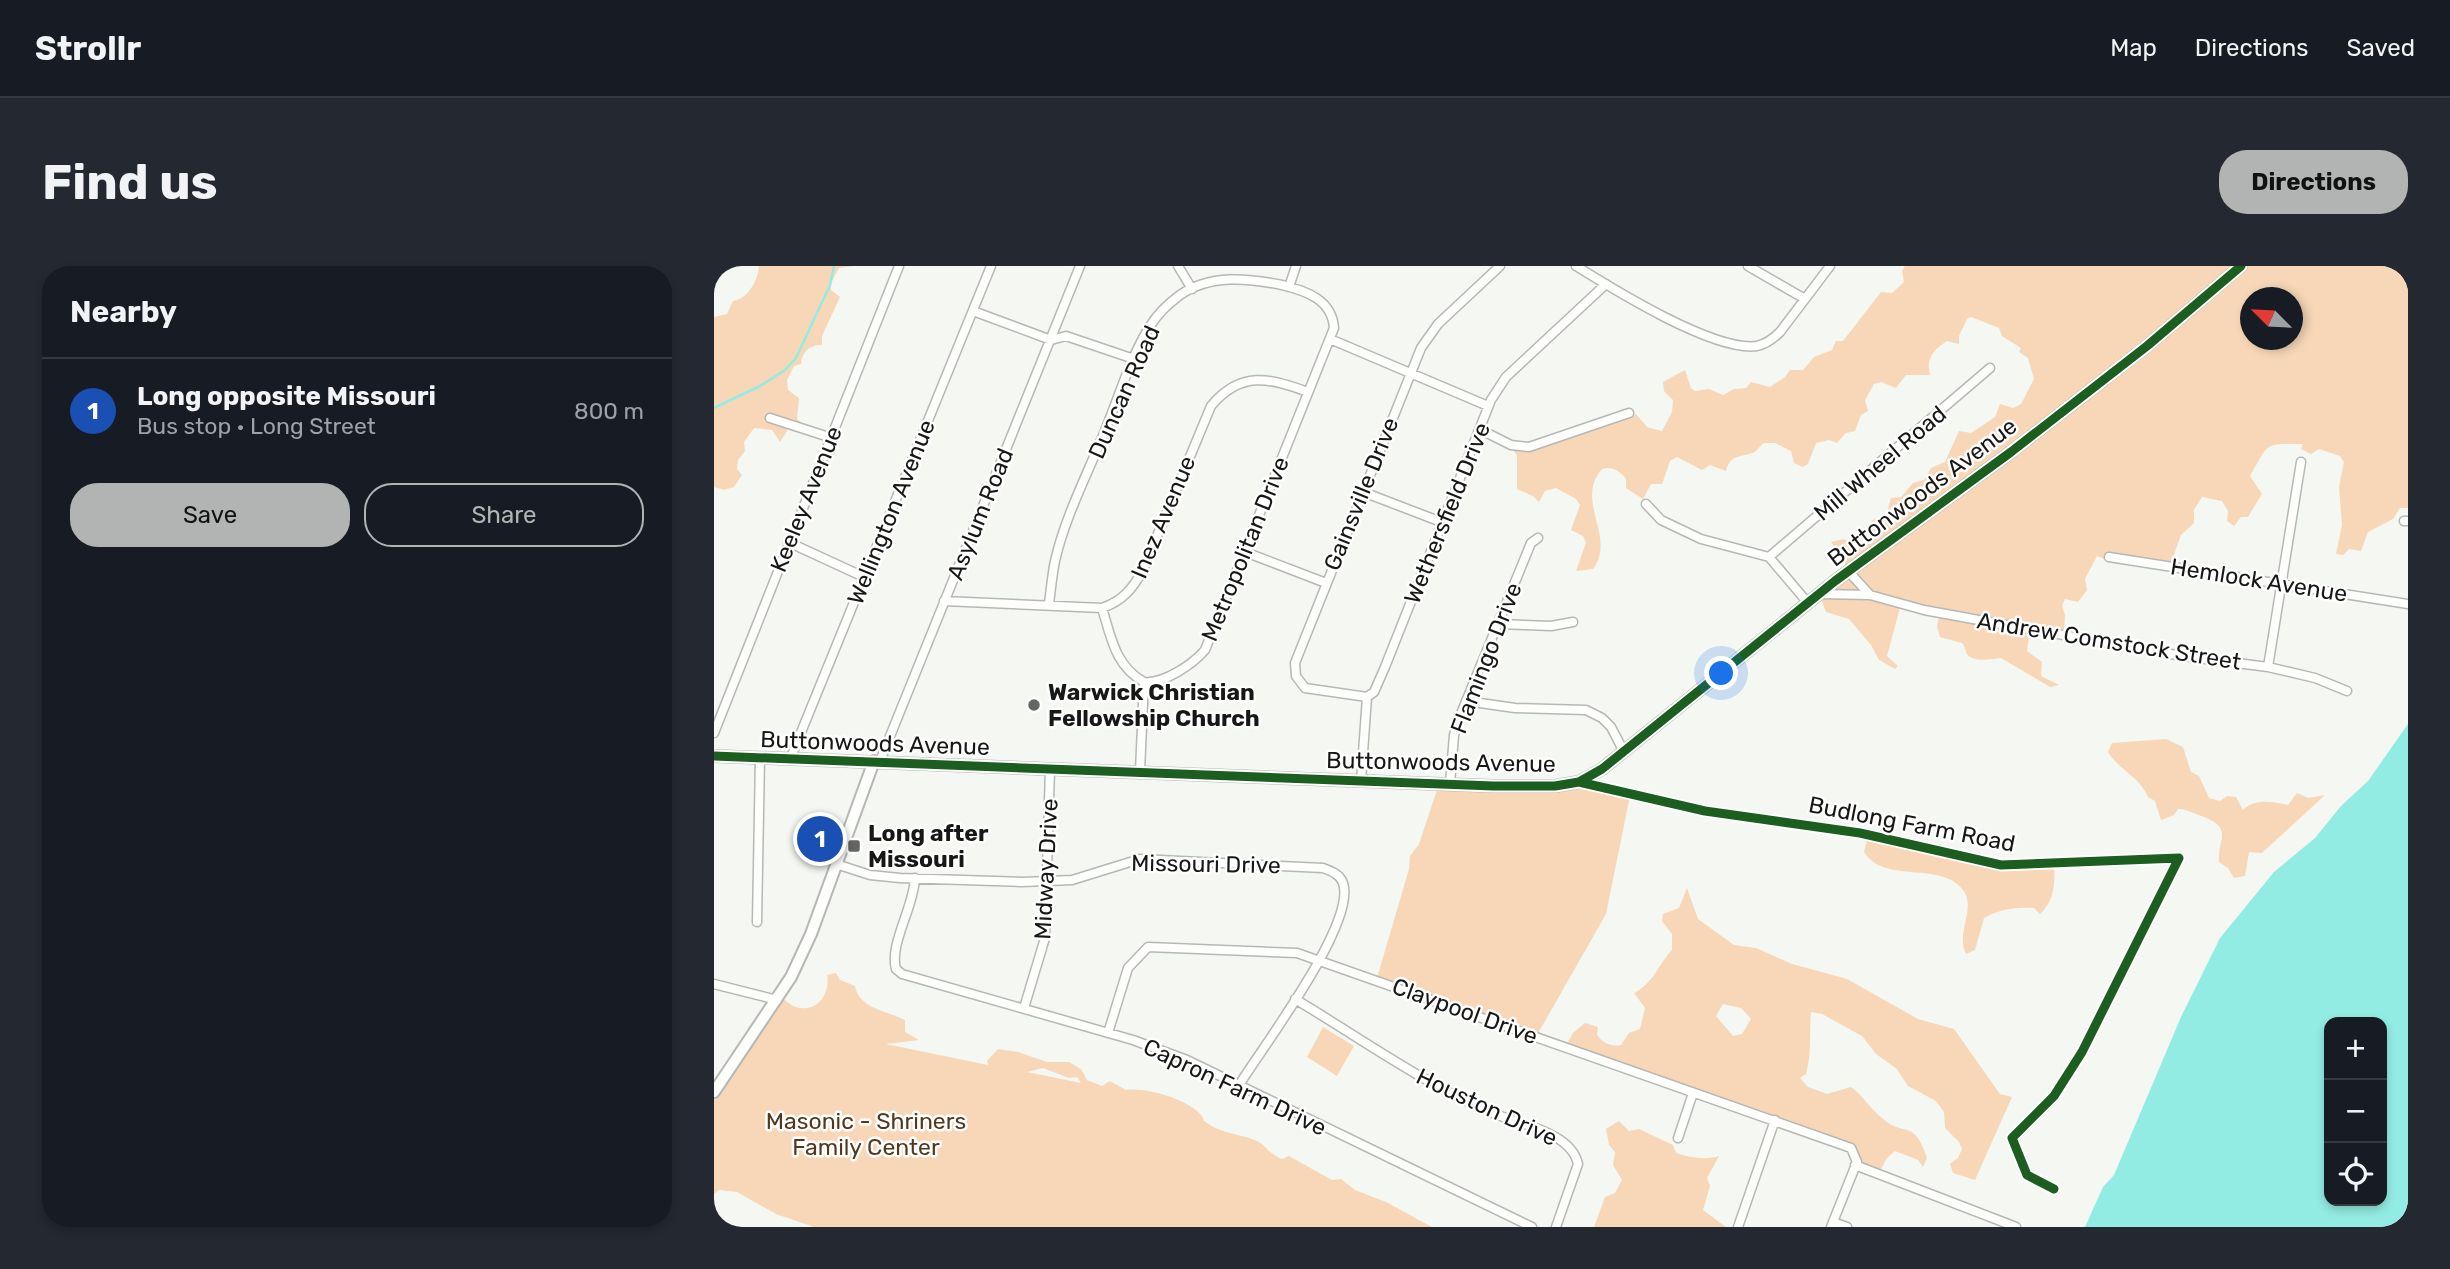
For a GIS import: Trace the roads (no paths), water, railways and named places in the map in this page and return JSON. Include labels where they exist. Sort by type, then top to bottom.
[{"type":"street","points":[[714,275],[721,266]]},
{"type":"street","name":"Keeley Avenue","points":[[714,733],[900,266]]},
{"type":"street","name":"Wellington Avenue","points":[[791,757],[990,266]]},
{"type":"street","name":"Asylum Road","points":[[877,761],[1080,266]]},
{"type":"street","points":[[1178,266],[1192,289]]},
{"type":"street","points":[[1289,287],[1296,266]]},
{"type":"street","name":"Gainsville Drive","points":[[1367,697],[1305,688],[1296,676],[1298,652],[1408,373],[1438,324],[1500,266]]},
{"type":"street","points":[[1576,266],[1685,327],[1746,345],[1759,345],[1775,337],[1830,266]]},
{"type":"street","points":[[1748,266],[1805,299]]},
{"type":"street","name":"Buttonwoods Avenue","points":[[714,756],[1450,784],[1555,786],[1579,782],[1624,752],[1808,603],[2147,346],[2241,266]]},
{"type":"street","name":"Duncan Road","points":[[1049,603],[1059,547],[1134,359],[1151,324],[1180,295],[1207,282],[1245,279],[1289,287],[1320,300],[1328,307],[1334,328],[1330,339]]},
{"type":"street","name":"Wethersfield Drive","points":[[1361,780],[1367,697],[1374,692],[1381,676],[1481,430],[1488,406],[1506,377],[1606,284]]},
{"type":"street","points":[[973,311],[1051,340],[1066,336],[1134,359]]},
{"type":"street","points":[[1330,339],[1488,406]]},
{"type":"street","name":"Metropolitan Drive","points":[[1144,682],[1151,682],[1189,665],[1205,650],[1330,339]]},
{"type":"street","name":"Mill Wheel Road","points":[[1769,556],[1990,368]]},
{"type":"street","name":"Inez Avenue","points":[[1102,608],[1125,596],[1143,570],[1211,406],[1220,395],[1228,387],[1266,379],[1308,392]]},
{"type":"street","points":[[1481,430],[1511,445],[1529,447],[1629,412]]},
{"type":"street","points":[[770,418],[832,438]]},
{"type":"street","points":[[2268,667],[2301,462]]},
{"type":"street","points":[[1363,492],[1444,523]]},
{"type":"street","points":[[1646,504],[1661,520],[1701,538],[1769,556],[1808,603]]},
{"type":"street","name":"Flamingo Drive","points":[[1450,784],[1454,735],[1466,701],[1531,544],[1538,538]]},
{"type":"street","points":[[788,542],[864,577]]},
{"type":"street","points":[[1245,552],[1325,583]]},
{"type":"street","name":"Hemlock Avenue","points":[[2109,557],[2408,604]]},
{"type":"street","points":[[1849,572],[1870,595]]},
{"type":"street","name":"Andrew Comstock Street","points":[[1820,594],[1870,595],[1960,616],[2182,656],[2268,667],[2315,678],[2347,691]]},
{"type":"street","points":[[944,601],[1049,603],[1102,608],[1117,659],[1133,676],[1144,682],[1140,771]]},
{"type":"street","points":[[1497,624],[1551,626],[1573,622]]},
{"type":"street","points":[[1466,701],[1515,708],[1586,710],[1602,718],[1611,727],[1624,752]]},
{"type":"street","points":[[757,922],[760,757]]},
{"type":"street","points":[[714,1092],[792,977],[877,761]]},
{"type":"street","name":"Midway Drive","points":[[1024,1008],[1045,938],[1050,768]]},
{"type":"street","name":"Budlong Farm Road","points":[[1579,782],[1705,811],[1860,833],[2001,865],[2179,858],[2082,1052],[2054,1096],[2012,1138],[2027,1175],[2054,1189]]},
{"type":"street","name":"Missouri Drive","points":[[836,864],[870,875],[1046,881],[1072,880],[1113,864],[1140,859],[1323,867],[1343,881],[1345,896],[1331,938],[1295,999],[1238,1085]]},
{"type":"street","name":"Capron Farm Drive","points":[[915,878],[913,901],[895,951],[896,969],[916,979],[1024,1008],[1187,1059],[1532,1227]]},
{"type":"street","name":"Claypool Drive","points":[[1108,1033],[1128,968],[1148,947],[1275,951],[1319,960],[1851,1148],[1856,1164],[2016,1227]]},
{"type":"street","points":[[714,984],[776,1000]]},
{"type":"street","name":"Houston Drive","points":[[1295,999],[1437,1086],[1565,1143],[1576,1155],[1578,1164],[1556,1227]]},
{"type":"street","points":[[1678,1138],[1693,1093]]},
{"type":"street","points":[[1738,1227],[1775,1120]]},
{"type":"street","points":[[1847,1227],[1832,1225],[1856,1164]]},
{"type":"water","points":[[2408,724],[2408,1227],[2085,1227],[2103,1187],[2114,1175],[2181,1017],[2220,938],[2274,872],[2315,838],[2341,806],[2368,781]]},
{"type":"waterway","points":[[714,408],[760,386],[785,370],[796,358],[830,285],[834,266]]},
{"type":"place","name":"Warwick Christian Fellowship Church","points":[[1034,705]]},
{"type":"place","name":"Long opposite Missouri","points":[[820,839]]},
{"type":"place","name":"Long after Missouri","points":[[854,846]]},
{"type":"park label","name":"Masonic - Shriners Family Center","points":[[866,1134]]}]
